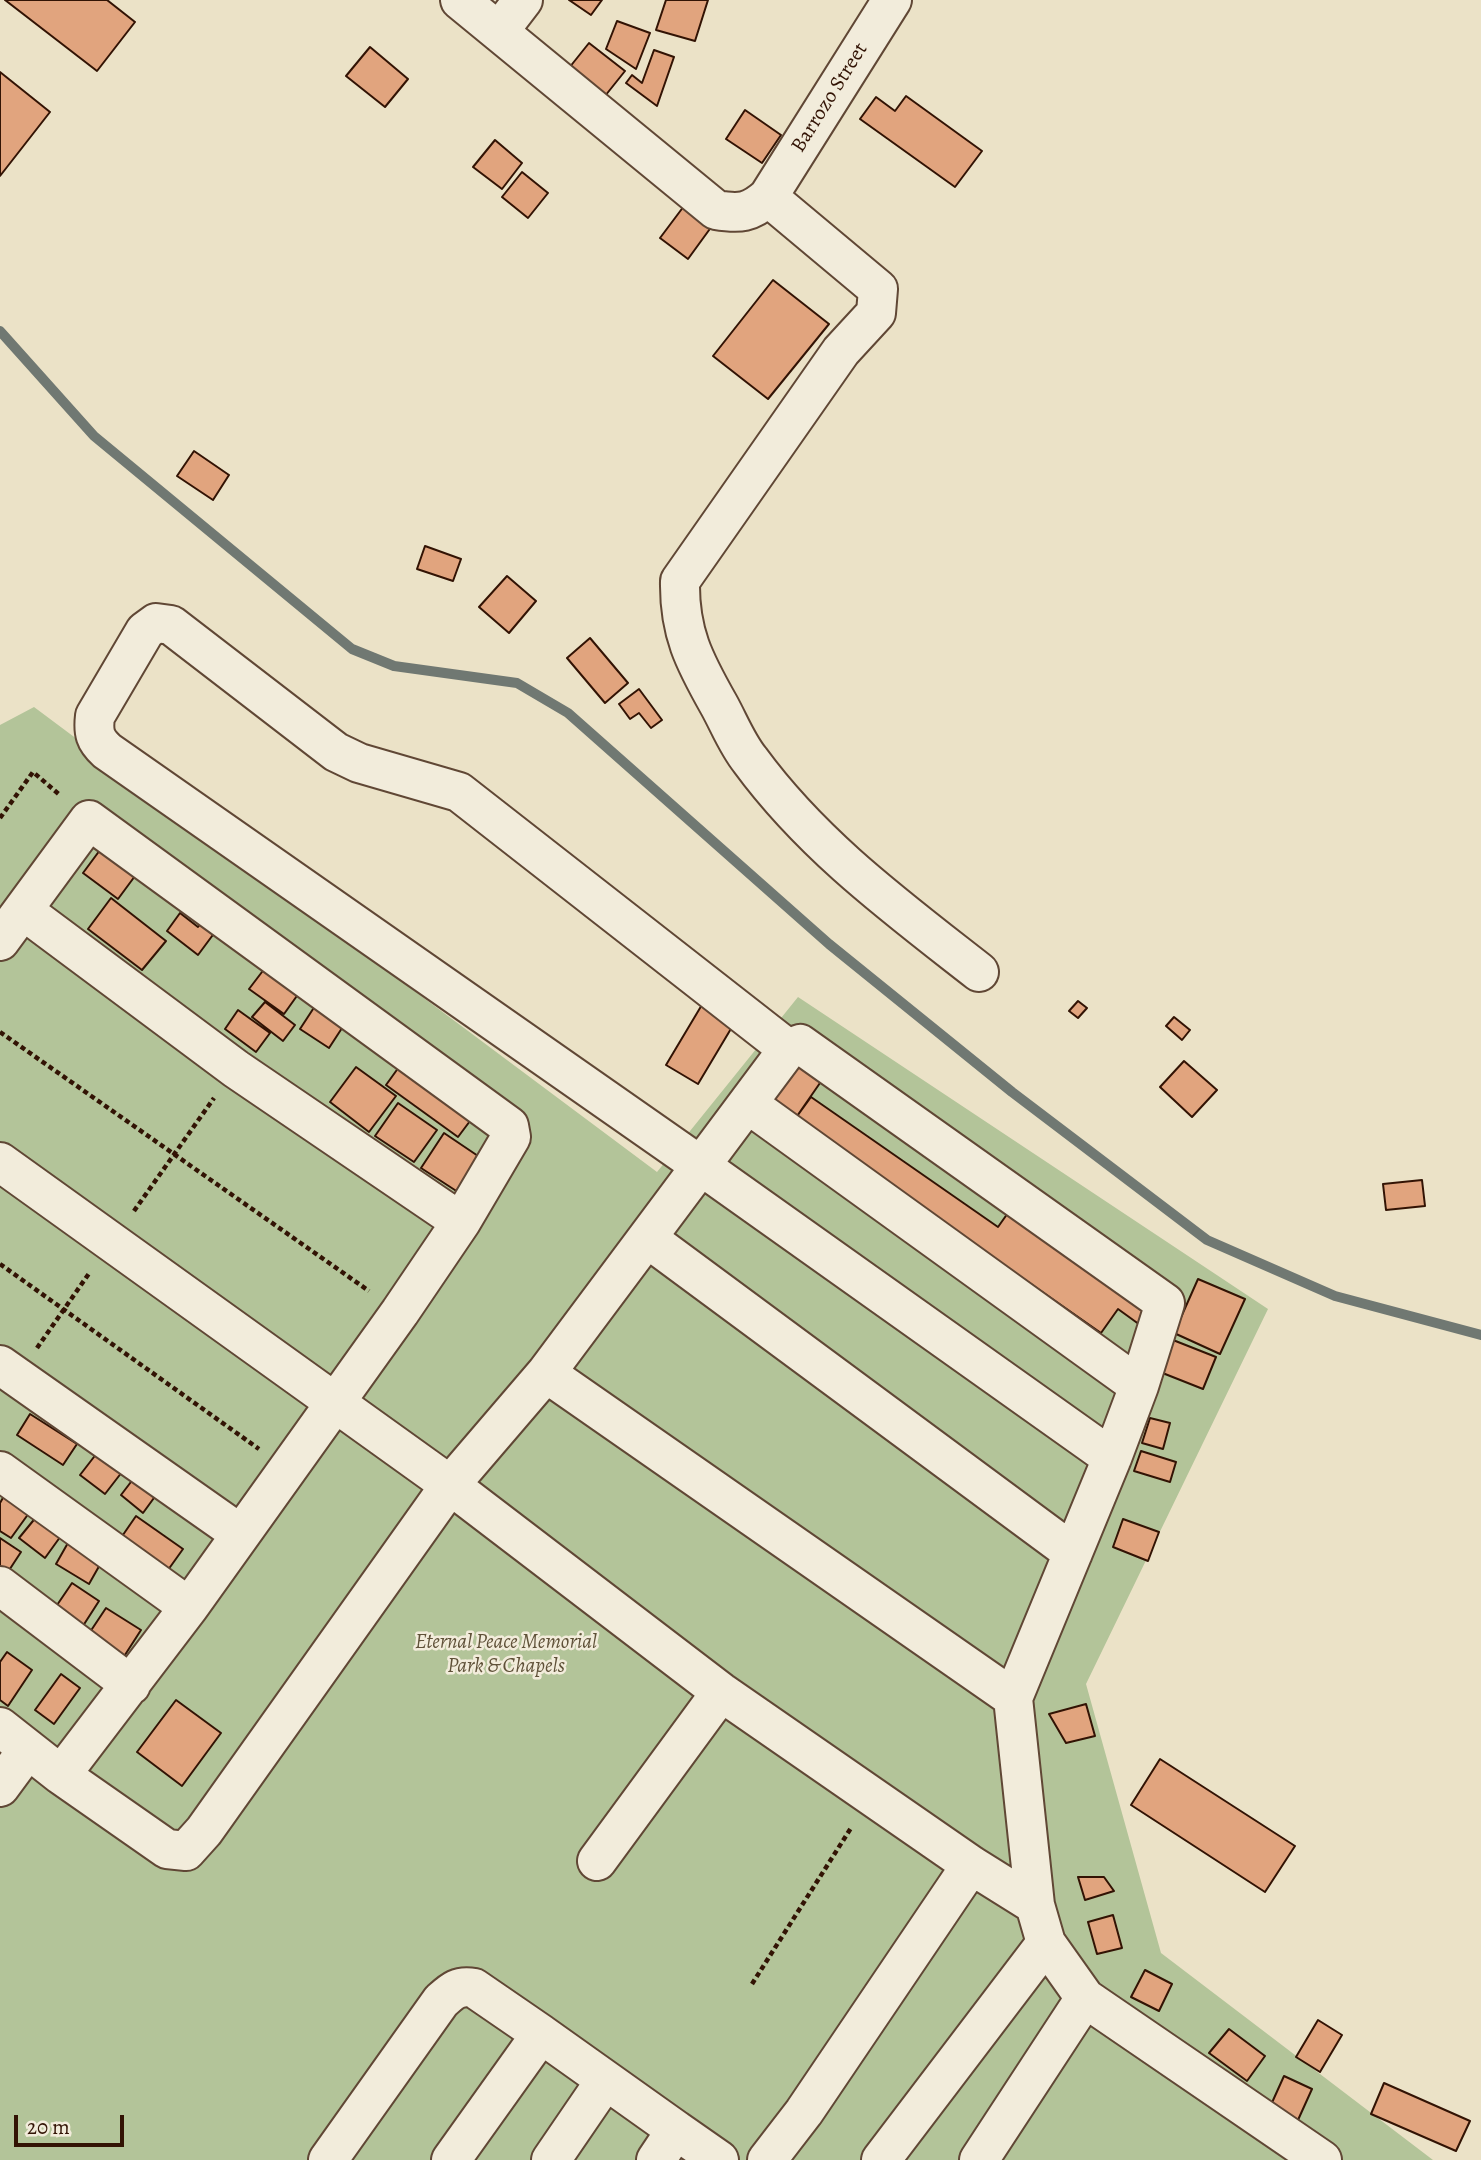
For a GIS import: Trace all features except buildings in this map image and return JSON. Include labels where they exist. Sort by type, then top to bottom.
[{"type":"street","points":[[460,0],[500,30],[716,210],[739,214],[754,209],[768,197],[878,289],[876,313],[841,351],[680,581],[679,611],[694,660],[749,759],[806,826],[848,869],[979,972]]},
{"type":"street","points":[[500,30],[523,0]]},
{"type":"street","name":"Barrozo Street","points":[[768,197],[892,0]]},
{"type":"street","points":[[788,1049],[459,792],[359,764],[336,752],[171,625],[156,623],[145,631],[95,716],[94,731],[97,741],[1112,1458]]},
{"type":"street","points":[[0,941],[89,820],[509,1126],[512,1137],[461,1222],[400,1312],[239,1533],[189,1607],[61,1775]]},
{"type":"street","points":[[24,911],[236,1069],[461,1222]]},
{"type":"street","points":[[0,1787],[14,1738],[61,1775],[167,1849],[186,1851],[204,1831],[450,1485],[546,1373],[788,1049],[800,1044],[1161,1298],[1166,1307],[1112,1458],[1013,1698],[1035,1905],[1046,1943],[1085,1998],[1322,2160]]},
{"type":"street","points":[[748,1104],[1139,1385]]},
{"type":"street","points":[[0,1162],[450,1485],[721,1692],[971,1865],[1035,1905]]},
{"type":"street","points":[[648,1238],[1073,1553]]},
{"type":"street","points":[[0,1365],[239,1533]]},
{"type":"street","points":[[546,1373],[1013,1698]]},
{"type":"street","points":[[0,1471],[189,1607]]},
{"type":"street","points":[[0,1586],[131,1685]]},
{"type":"street","points":[[597,1861],[721,1692]]},
{"type":"street","points":[[767,2160],[804,2112],[971,1865]]},
{"type":"street","points":[[881,2160],[1046,1943]]},
{"type":"street","points":[[328,2160],[441,2001],[454,1989],[464,1986],[474,1988],[605,2081],[666,2145],[719,2160]]},
{"type":"street","points":[[979,2160],[1085,1998]]},
{"type":"street","points":[[451,2160],[541,2035]]},
{"type":"street","points":[[551,2160],[605,2081]]},
{"type":"path","points":[[0,818],[33,772],[89,820]]},
{"type":"path","points":[[0,1032],[400,1312]]},
{"type":"path","points":[[0,1264],[286,1468]]},
{"type":"path","points":[[752,1984],[872,1795]]},
{"type":"green space","name":"Eternal Peace Memorial Park & Chapels","points":[[34,707],[657,1172],[798,997],[1268,1309],[1086,1684],[1161,1953],[1433,2160],[0,2160],[0,725]]},
{"type":"waterway","points":[[0,331],[94,436],[352,649],[394,666],[517,683],[568,713],[829,944],[1012,1092],[1207,1240],[1335,1296],[1481,1335]]}]
